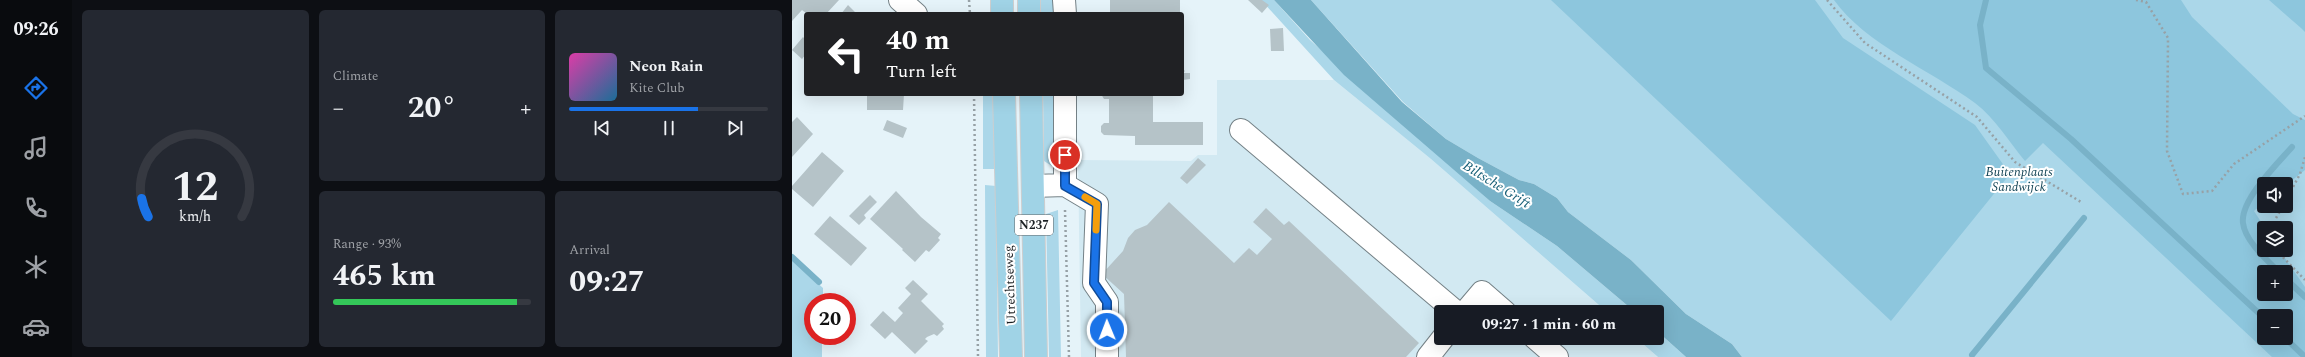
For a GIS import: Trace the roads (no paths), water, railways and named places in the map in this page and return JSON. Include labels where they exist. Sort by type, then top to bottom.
[{"type":"main road","points":[[1002,0],[1002,12]]},
{"type":"main road","points":[[1029,0],[1029,12]]},
{"type":"main road","name":"Utrechtseweg","points":[[1004,96],[1011,357]]},
{"type":"main road","name":"Utrechtseweg","points":[[1031,96],[1036,357]]},
{"type":"street","points":[[900,0],[914,12]]},
{"type":"street","points":[[1064,0],[1064,12]]},
{"type":"street","points":[[1065,96],[1065,186]]},
{"type":"street","points":[[1241,130],[1448,305]]},
{"type":"street","points":[[1033,186],[1065,186],[1097,204],[1094,283],[1107,302],[1107,357]]},
{"type":"street","points":[[1471,305],[1482,292],[1496,305]]},
{"type":"street","points":[[1428,357],[1438,345]]},
{"type":"street","points":[[1543,345],[1557,357]]},
{"type":"water","name":"Biltsche Grift","points":[[1274,0],[1311,0],[1402,102],[1446,139],[1519,180],[1534,184],[1557,198],[1568,212],[1631,260],[1686,314],[1732,344],[1742,357],[1686,357],[1664,337],[1664,305],[1627,305],[1557,246],[1490,201],[1344,75]]},
{"type":"waterway","points":[[1986,0],[1980,25],[1986,68],[2071,139],[2257,312]]},
{"type":"waterway","points":[[2272,265],[2257,250],[2248,237],[2243,223],[2244,214],[2253,193],[2292,147]]},
{"type":"waterway","points":[[1972,355],[2084,218]]},
{"type":"waterway","points":[[792,257],[819,282]]},
{"type":"waterway","points":[[2293,286],[2305,297]]},
{"type":"waterway","points":[[2292,345],[2305,357]]},
{"type":"park label","name":"Buitenplaats Sandwijck","points":[[2019,178]]}]
